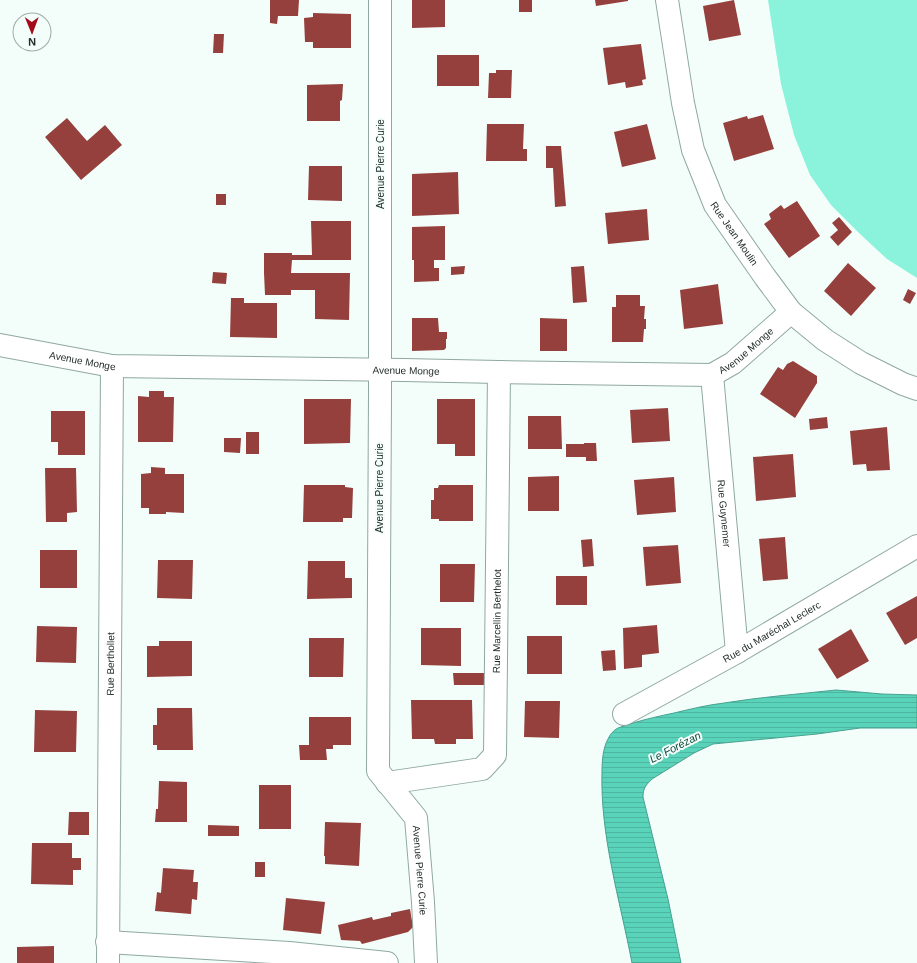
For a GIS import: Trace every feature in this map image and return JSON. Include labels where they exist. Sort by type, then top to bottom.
[{"type":"street","name":"Avenue Pierre Curie","points":[[380,0],[378,771],[416,818],[423,902],[426,963]]},
{"type":"street","name":"Rue Jean Moulin","points":[[666,0],[682,103],[694,150],[715,205],[764,277],[791,312],[825,340],[861,363],[903,384],[917,389]]},
{"type":"street","name":"Avenue Monge","points":[[0,345],[112,366],[712,375],[733,363],[791,312]]},
{"type":"street","name":"Rue Berthollet","points":[[107,953],[112,366]]},
{"type":"street","name":"Rue Marcellin Berthelot","points":[[387,783],[482,769],[495,755],[499,372]]},
{"type":"street","name":"Rue Guynemer","points":[[712,375],[736,652]]},
{"type":"street","name":"Rue du Maréchal Leclerc","points":[[624,714],[736,652],[917,546]]},
{"type":"street","points":[[107,953],[289,953],[387,963]]},
{"type":"shaded area","points":[[768,0],[917,0],[917,278],[887,259],[860,234],[831,205],[810,175],[794,135],[781,84]]},
{"type":"water","name":"Le Forézan","points":[[836,690],[917,695],[917,728],[860,728],[817,734],[713,744],[694,753],[652,779],[644,789],[643,797],[668,899],[681,963],[632,963],[607,844],[604,820],[602,763],[605,746],[611,734],[618,728],[633,723],[705,706],[752,699]]},
{"type":"building","points":[[270,0],[299,0],[298,16],[278,16],[277,24],[270,23]]},
{"type":"building","points":[[412,0],[445,0],[445,27],[412,28]]},
{"type":"building","points":[[519,0],[532,0],[532,12],[519,12]]},
{"type":"building","points":[[595,0],[628,0],[628,1],[596,6]]},
{"type":"building","points":[[734,0],[741,35],[709,41],[703,6]]},
{"type":"building","points":[[313,13],[351,14],[351,48],[313,48],[313,42],[305,42],[304,18],[313,17]]},
{"type":"building","points":[[214,34],[224,34],[223,53],[213,53]]},
{"type":"building","points":[[641,44],[646,79],[642,80],[643,85],[626,88],[625,82],[608,85],[603,48]]},
{"type":"building","points":[[437,55],[479,55],[479,86],[437,86]]},
{"type":"building","points":[[496,70],[512,70],[511,98],[488,98],[489,73],[496,73]]},
{"type":"building","points":[[343,84],[342,100],[340,101],[340,121],[307,121],[307,85]]},
{"type":"building","points":[[763,115],[774,149],[734,161],[723,123],[747,116],[748,119]]},
{"type":"building","points":[[67,118],[87,141],[105,125],[122,145],[81,180],[45,137]]},
{"type":"building","points":[[487,124],[524,124],[523,149],[527,149],[527,161],[486,161]]},
{"type":"building","points":[[647,124],[656,159],[622,167],[614,132]]},
{"type":"building","points":[[546,146],[561,146],[566,206],[555,207],[553,168],[546,168]]},
{"type":"building","points":[[309,166],[342,166],[342,201],[308,200]]},
{"type":"building","points":[[458,172],[459,214],[412,216],[412,174]]},
{"type":"building","points":[[216,194],[226,194],[226,205],[216,205]]},
{"type":"building","points":[[797,201],[820,236],[789,258],[764,224],[771,219],[769,214],[781,205],[784,209]]},
{"type":"building","points":[[647,209],[649,240],[608,244],[605,213]]},
{"type":"building","points":[[839,217],[852,232],[838,246],[830,237],[838,230],[832,223]]},
{"type":"building","points":[[311,221],[351,221],[351,260],[292,260],[291,273],[350,273],[349,320],[315,319],[315,290],[291,290],[291,295],[265,295],[264,253],[312,255]]},
{"type":"building","points":[[445,226],[445,260],[434,260],[434,268],[439,268],[439,281],[414,282],[412,227]]},
{"type":"building","points":[[848,263],[876,288],[851,316],[824,291]]},
{"type":"building","points":[[465,266],[464,274],[451,275],[451,267]]},
{"type":"building","points":[[584,266],[587,302],[573,303],[571,267]]},
{"type":"building","points":[[213,272],[227,273],[226,284],[212,283]]},
{"type":"building","points":[[718,284],[723,324],[684,329],[680,290]]},
{"type":"building","points":[[908,289],[916,293],[910,304],[903,300]]},
{"type":"building","points":[[616,295],[640,295],[640,306],[645,306],[644,319],[646,319],[646,329],[644,329],[643,342],[612,342],[612,307],[616,307]]},
{"type":"building","points":[[231,298],[244,298],[244,303],[277,303],[277,338],[230,337]]},
{"type":"building","points":[[412,318],[438,318],[439,332],[447,332],[446,348],[444,350],[412,351]]},
{"type":"building","points":[[540,318],[567,319],[567,351],[540,351]]},
{"type":"building","points":[[793,361],[817,376],[817,383],[795,418],[760,394],[778,367],[783,370],[787,364]]},
{"type":"building","points":[[149,391],[164,391],[164,397],[174,397],[173,442],[138,442],[138,396],[149,397]]},
{"type":"building","points":[[304,399],[351,399],[350,443],[304,444]]},
{"type":"building","points":[[437,399],[475,399],[475,456],[455,456],[455,444],[437,444]]},
{"type":"building","points":[[668,408],[670,441],[632,443],[630,410]]},
{"type":"building","points":[[51,411],[85,411],[85,455],[58,455],[58,442],[51,442]]},
{"type":"building","points":[[528,416],[561,416],[562,449],[528,449]]},
{"type":"building","points":[[827,417],[828,428],[810,430],[809,419]]},
{"type":"building","points":[[887,427],[890,470],[867,471],[866,464],[853,465],[850,431]]},
{"type":"building","points":[[246,432],[259,432],[259,454],[246,454]]},
{"type":"building","points":[[224,438],[241,438],[240,453],[224,452]]},
{"type":"building","points":[[596,443],[597,461],[586,461],[586,457],[566,457],[566,444]]},
{"type":"building","points":[[793,454],[796,497],[756,501],[753,457]]},
{"type":"building","points":[[151,467],[165,468],[165,474],[184,474],[184,513],[166,512],[166,514],[149,514],[149,508],[141,508],[141,474],[151,473]]},
{"type":"building","points":[[45,468],[76,468],[77,512],[67,513],[67,522],[46,522]]},
{"type":"building","points":[[559,476],[559,511],[528,511],[528,477]]},
{"type":"building","points":[[674,477],[676,512],[637,515],[634,480]]},
{"type":"building","points":[[304,485],[345,485],[345,487],[353,488],[352,518],[343,518],[343,522],[303,522]]},
{"type":"building","points":[[439,485],[473,485],[473,521],[439,521],[439,519],[431,519],[431,500],[434,500],[434,488],[438,488]]},
{"type":"building","points":[[785,537],[788,579],[763,581],[759,539]]},
{"type":"building","points":[[592,539],[594,566],[583,567],[581,540]]},
{"type":"building","points":[[678,545],[681,583],[646,586],[643,547]]},
{"type":"building","points":[[40,550],[77,550],[77,588],[40,588]]},
{"type":"building","points":[[158,560],[193,560],[192,599],[157,598]]},
{"type":"building","points":[[308,561],[345,561],[345,578],[352,578],[352,598],[307,599]]},
{"type":"building","points":[[440,564],[475,564],[474,602],[440,602]]},
{"type":"building","points":[[556,576],[587,576],[587,605],[556,605]]},
{"type":"building","points":[[917,596],[917,638],[905,645],[886,613]]},
{"type":"building","points":[[657,625],[659,653],[642,655],[642,667],[624,669],[623,628]]},
{"type":"building","points":[[37,626],[77,627],[76,663],[36,662]]},
{"type":"building","points":[[421,628],[461,628],[461,666],[421,665]]},
{"type":"building","points":[[851,629],[869,661],[837,679],[818,649]]},
{"type":"building","points":[[527,636],[562,636],[562,674],[527,674]]},
{"type":"building","points":[[309,638],[344,638],[343,677],[309,677]]},
{"type":"building","points":[[159,641],[192,641],[192,676],[147,677],[147,646],[159,646]]},
{"type":"building","points":[[615,650],[616,670],[603,671],[601,651]]},
{"type":"building","points":[[453,673],[486,673],[486,685],[454,685]]},
{"type":"building","points":[[411,700],[472,700],[473,739],[456,739],[456,744],[435,744],[434,739],[412,739]]},
{"type":"building","points":[[525,701],[560,701],[559,738],[524,737]]},
{"type":"building","points":[[157,708],[192,708],[193,750],[157,750],[157,745],[153,745],[153,725],[157,725]]},
{"type":"building","points":[[35,710],[77,711],[76,752],[34,752]]},
{"type":"building","points":[[309,717],[351,717],[351,745],[333,745],[333,749],[326,749],[327,760],[300,760],[299,745],[309,745]]},
{"type":"building","points":[[159,781],[187,782],[187,822],[155,822],[156,809],[158,809]]},
{"type":"building","points":[[259,785],[291,785],[291,829],[259,829]]},
{"type":"building","points":[[69,812],[89,812],[89,835],[68,835]]},
{"type":"building","points":[[325,822],[361,823],[359,866],[325,864]]},
{"type":"building","points":[[208,825],[239,826],[239,836],[208,836]]},
{"type":"building","points":[[32,843],[72,843],[72,858],[81,858],[81,870],[73,870],[73,885],[31,884]]},
{"type":"building","points":[[255,862],[265,862],[265,877],[255,877]]},
{"type":"building","points":[[163,868],[194,870],[193,882],[198,882],[197,900],[192,899],[191,914],[155,911],[157,892],[161,893]]},
{"type":"building","points":[[286,898],[325,902],[321,934],[283,930]]},
{"type":"building","points":[[410,909],[413,927],[408,932],[362,944],[360,941],[341,940],[338,925],[372,917],[373,920],[391,916],[391,913]]},
{"type":"building","points":[[54,946],[54,963],[17,963],[17,947]]}]
